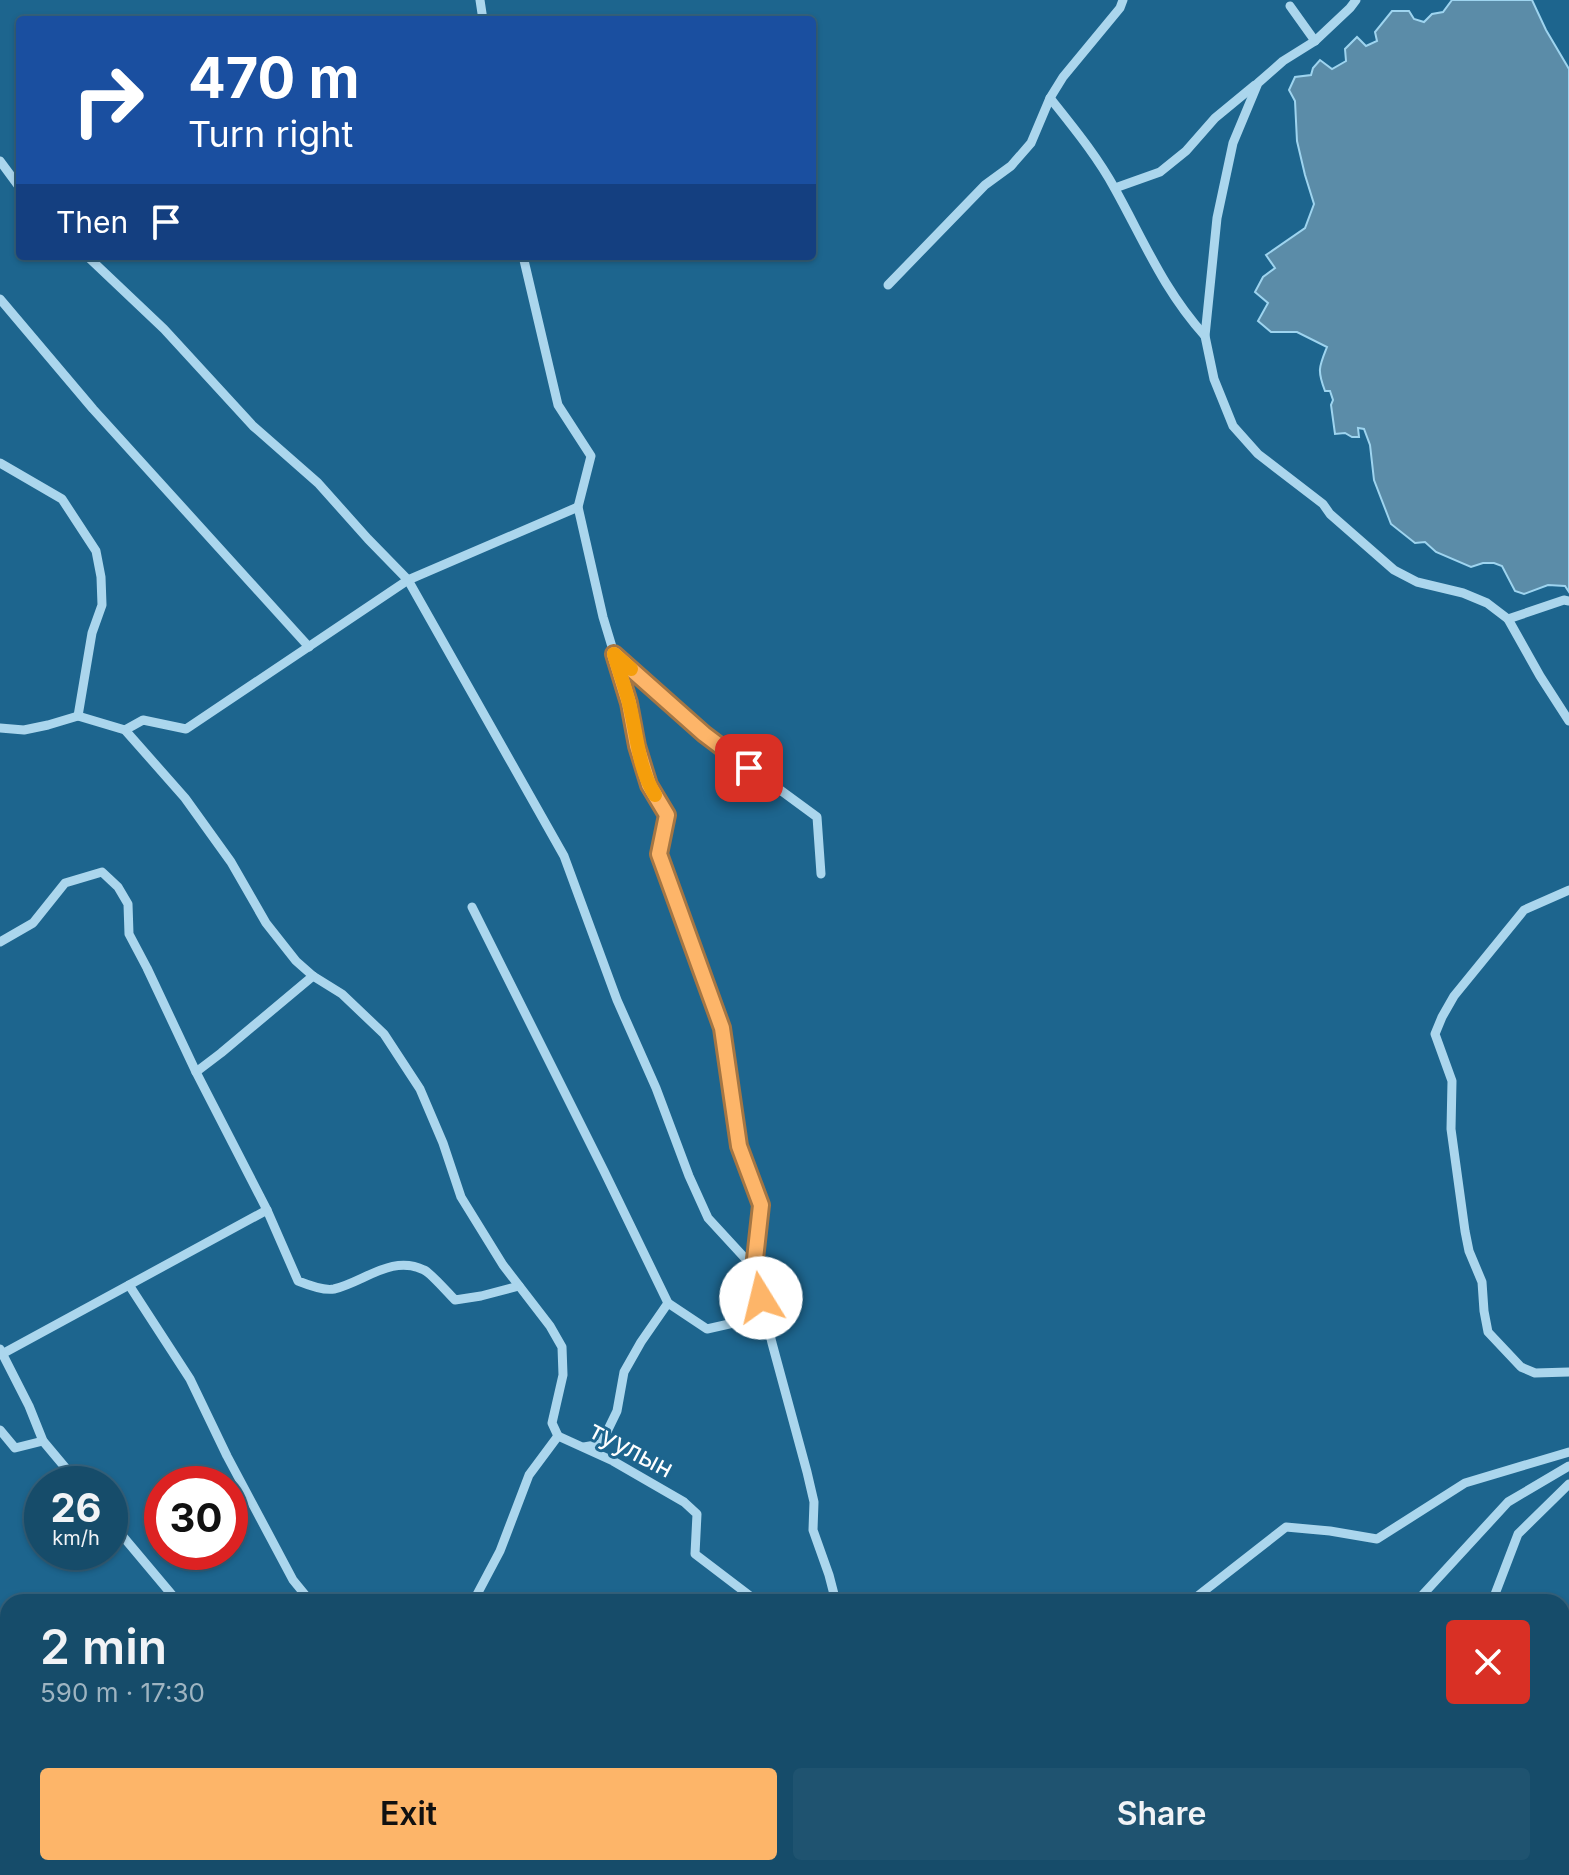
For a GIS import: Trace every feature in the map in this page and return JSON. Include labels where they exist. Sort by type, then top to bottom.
[{"type":"street","points":[[888,285],[985,185],[1011,166],[1031,143],[1050,98],[1063,77],[1120,8],[1123,0]]},
{"type":"street","points":[[1115,188],[1160,172],[1186,151],[1215,118],[1283,61],[1315,41],[1356,0]]},
{"type":"street","points":[[1290,6],[1315,41]]},
{"type":"street","points":[[1258,83],[1233,143],[1220,203],[1205,336],[1214,379],[1233,426],[1258,454],[1323,504],[1330,514],[1394,570],[1417,582],[1463,593],[1487,603],[1508,619],[1569,721]]},
{"type":"street","points":[[1050,98],[1092,151],[1172,296],[1205,336]]},
{"type":"street","points":[[0,161],[16,183]]},
{"type":"street","points":[[91,260],[164,329],[253,426],[318,483],[408,580],[564,856],[617,1000],[708,1218],[754,1268]]},
{"type":"street","points":[[524,260],[558,405],[591,456],[578,507],[603,617],[629,703],[637,746],[649,785],[667,815],[659,854],[722,1028],[739,1146],[761,1205],[754,1268],[814,1502],[813,1530],[834,1594]]},
{"type":"street","points":[[0,299],[93,409],[309,647]]},
{"type":"street","points":[[0,463],[62,499],[96,551],[102,605],[92,633],[78,716]]},
{"type":"street","points":[[125,730],[143,720],[186,729],[408,580],[578,507]]},
{"type":"street","points":[[1508,619],[1569,601]]},
{"type":"street","points":[[614,654],[704,734],[817,817],[821,874]]},
{"type":"street","points":[[0,728],[24,730],[78,716],[125,730],[185,798],[231,862],[266,923],[296,961],[342,994],[384,1034],[420,1089],[461,1197],[503,1265],[550,1326],[562,1347],[563,1375],[552,1423],[558,1436],[529,1475],[500,1551],[477,1594]]},
{"type":"street","points":[[0,942],[33,923],[65,883],[102,872],[118,887],[128,904],[129,934],[267,1210],[298,1281],[332,1290],[383,1268],[408,1264],[426,1270],[455,1300],[519,1286]]},
{"type":"street","points":[[1569,890],[1524,910],[1454,996],[1435,1034],[1452,1081],[1451,1129],[1465,1231],[1469,1251],[1482,1282],[1488,1332],[1521,1367],[1535,1373],[1569,1372]]},
{"type":"street","points":[[472,907],[591,1142],[668,1303],[707,1329],[738,1322],[761,1298]]},
{"type":"street","points":[[196,1072],[313,976]]},
{"type":"street","points":[[64,1466],[43,1441],[1,1351],[267,1210]]},
{"type":"street","points":[[129,1285],[190,1379],[293,1580],[304,1594]]},
{"type":"street","points":[[583,1448],[601,1444],[617,1411],[624,1372],[668,1303]]},
{"type":"street","points":[[0,1430],[15,1448],[43,1441]]},
{"type":"street","name":"туулын","points":[[558,1436],[613,1461],[684,1502],[697,1514],[695,1554],[748,1594]]},
{"type":"street","points":[[1200,1594],[1286,1527],[1377,1539],[1465,1483],[1569,1452]]},
{"type":"street","points":[[1423,1594],[1508,1502],[1569,1466]]},
{"type":"street","points":[[1495,1594],[1518,1534],[1569,1484]]},
{"type":"street","points":[[128,1542],[171,1594]]},
{"type":"water","points":[[1452,0],[1532,0],[1569,69],[1569,592],[1565,586],[1548,585],[1524,594],[1515,591],[1502,566],[1483,563],[1471,567],[1436,552],[1425,542],[1415,543],[1391,524],[1374,480],[1370,445],[1364,429],[1358,428],[1359,437],[1335,434],[1333,400],[1330,391],[1325,391],[1320,373],[1327,347],[1297,332],[1271,332],[1258,321],[1268,303],[1255,292],[1263,277],[1275,268],[1266,255],[1305,228],[1314,204],[1297,141],[1295,101],[1289,90],[1295,77],[1311,75],[1320,60],[1332,69],[1346,61],[1345,49],[1357,37],[1366,46],[1377,41],[1375,32],[1392,11],[1409,11],[1414,19],[1424,22],[1432,14],[1443,12]]},
{"type":"slow traffic","points":[[631,669],[614,654],[629,703],[637,746],[655,795]]},
{"type":"route","points":[[749,768],[704,734],[614,654],[649,785],[667,815],[659,854],[722,1028],[739,1146],[761,1205],[754,1268],[761,1298]]}]
